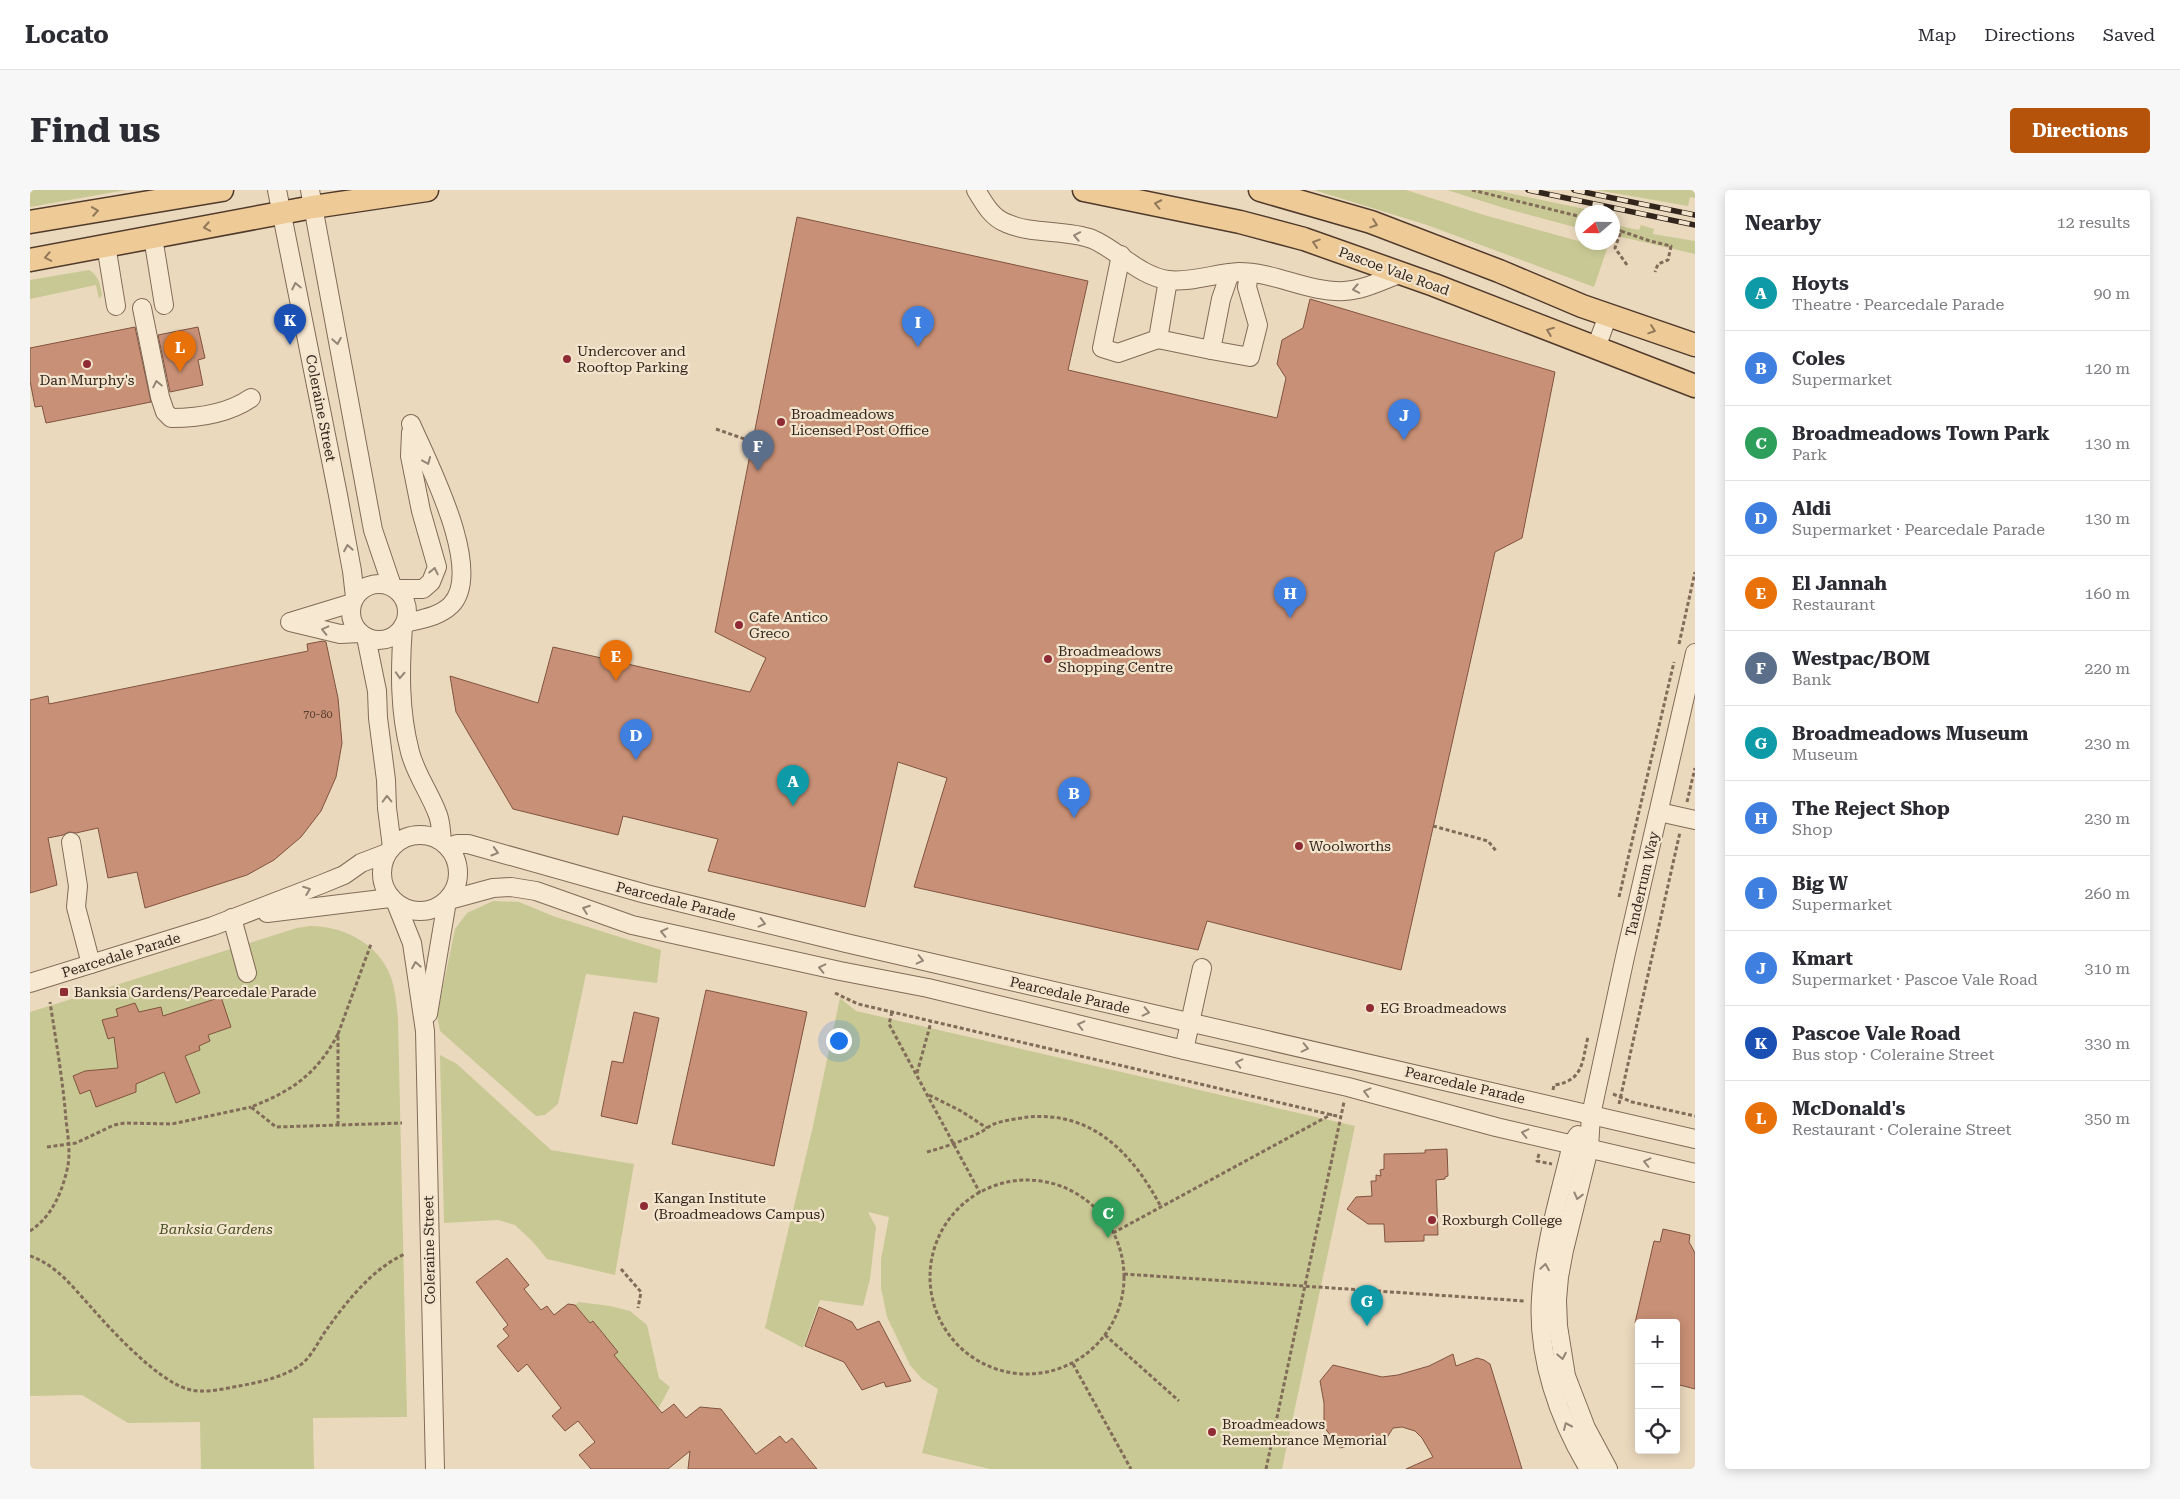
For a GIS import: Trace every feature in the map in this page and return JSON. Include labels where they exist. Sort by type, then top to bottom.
[{"type":"main road","points":[[30,222],[222,190]]},
{"type":"main road","points":[[30,260],[282,214],[311,198],[427,190]]},
{"type":"main road","name":"Pascoe Vale Road","points":[[1084,190],[1240,222],[1304,239],[1402,273],[1695,386]]},
{"type":"main road","points":[[1260,190],[1371,222],[1608,315],[1695,345]]},
{"type":"street","name":"Coleraine Street","points":[[277,190],[338,495],[352,571],[353,600]]},
{"type":"street","points":[[976,190],[990,212],[1006,223],[1089,238],[1122,255],[1138,269],[1155,277],[1168,280],[1183,280],[1230,273],[1249,273],[1326,290],[1343,291],[1364,287],[1402,273]]},
{"type":"street","name":"Coleraine Street","points":[[311,198],[373,530],[394,588]]},
{"type":"street","points":[[153,237],[164,305]]},
{"type":"street","points":[[106,245],[116,306]]},
{"type":"street","points":[[1122,255],[1102,348],[1118,352],[1158,339],[1250,357],[1258,325],[1247,287],[1249,273]]},
{"type":"street","points":[[1210,350],[1221,300],[1230,273]]},
{"type":"street","points":[[1158,339],[1168,280]]},
{"type":"street","points":[[142,308],[165,412],[171,418],[182,418],[237,408],[251,398]]},
{"type":"street","points":[[1596,348],[1608,315]]},
{"type":"street","points":[[411,424],[449,513],[456,537],[462,578],[457,598],[449,606],[431,617],[404,625],[391,638],[374,640],[363,635],[340,634],[290,622],[353,600],[367,586],[384,584],[394,588],[422,589],[431,582],[437,567],[421,511],[410,456],[411,424]]},
{"type":"street","points":[[394,588],[405,601],[407,616],[404,625],[400,683],[410,753],[421,783],[439,816],[445,844],[458,865],[459,875],[457,885],[448,901],[435,909],[422,912],[408,910],[393,901],[384,888],[382,876],[382,864],[389,850],[403,839],[416,835],[429,836],[445,844]]},
{"type":"street","points":[[353,600],[352,620],[363,635],[377,691],[378,718],[386,780],[389,850]]},
{"type":"street","name":"Tanderrum Way","points":[[1608,1469],[1576,1405],[1566,1376],[1558,1326],[1557,1300],[1564,1250],[1590,1148],[1591,1115],[1695,653]]},
{"type":"street","points":[[1658,812],[1689,818]]},
{"type":"street","points":[[71,842],[78,886],[76,907],[91,964]]},
{"type":"street","name":"Pearcedale Parade","points":[[445,844],[468,844],[646,894],[866,948],[1695,1140]]},
{"type":"street","name":"Pearcedale Parade","points":[[30,983],[232,920],[344,875],[361,863],[389,850]]},
{"type":"street","name":"Pearcedale Parade","points":[[448,901],[493,888],[511,887],[536,891],[632,925],[840,972],[921,986],[1184,1050],[1348,1087],[1542,1138],[1695,1173]]},
{"type":"street","name":"Coleraine Street","points":[[393,901],[412,943],[426,1031],[435,1469]]},
{"type":"street","name":"Pearcedale Parade","points":[[232,920],[278,910],[393,901]]},
{"type":"street","name":"Coleraine Street","points":[[426,1031],[448,901]]},
{"type":"street","points":[[232,920],[247,973]]},
{"type":"street","points":[[1184,1050],[1202,968]]},
{"type":"street","name":"Tanderrum Way","points":[[1589,1469],[1560,1411],[1551,1380],[1542,1328],[1541,1300],[1543,1275],[1572,1144],[1591,1115]]},
{"type":"path","points":[[1472,190],[1575,215]]},
{"type":"path","points":[[1627,265],[1615,248],[1621,231],[1644,240],[1671,246],[1668,260],[1658,264],[1656,272]]},
{"type":"path","points":[[716,429],[753,442]]},
{"type":"path","points":[[1615,1121],[1689,818],[1695,768]]},
{"type":"path","points":[[1433,826],[1488,841],[1497,852]]},
{"type":"path","points":[[47,1147],[68,1145],[91,1137],[114,1125],[125,1123],[172,1124],[251,1107],[285,1092],[302,1081],[328,1053],[338,1034],[371,944]]},
{"type":"path","points":[[835,993],[858,1004],[931,1022],[1341,1117]]},
{"type":"path","points":[[30,1232],[46,1218],[61,1190],[67,1169],[68,1145],[64,1095],[50,1002]]},
{"type":"path","points":[[892,1012],[889,1024],[980,1193]]},
{"type":"path","points":[[917,1073],[931,1022]]},
{"type":"path","points":[[338,1034],[338,1125]]},
{"type":"path","points":[[1550,1106],[1554,1085],[1568,1083],[1580,1072],[1588,1035]]},
{"type":"path","points":[[1266,1469],[1348,1087]]},
{"type":"path","points":[[928,1095],[961,1111],[987,1128]]},
{"type":"path","points":[[1621,1096],[1632,1102],[1695,1116]]},
{"type":"path","points":[[251,1107],[276,1127],[402,1124]]},
{"type":"path","points":[[1113,1232],[1332,1114]]},
{"type":"path","points":[[927,1152],[954,1144],[995,1124],[1022,1118],[1045,1116],[1063,1118],[1087,1126],[1123,1152],[1138,1168],[1161,1207]]},
{"type":"path","points":[[1542,1138],[1537,1160],[1567,1167]]},
{"type":"path","points":[[1017,1181],[1035,1181],[1052,1184],[1084,1198],[1097,1210],[1113,1232],[1122,1256],[1124,1274],[1121,1301],[1112,1326],[1095,1348],[1073,1364],[1048,1373],[1021,1375],[994,1369],[971,1356],[951,1337],[937,1314],[931,1288],[931,1278],[932,1260],[940,1235],[956,1212],[980,1193],[1000,1184],[1017,1181]]},
{"type":"path","points":[[40,1218],[46,1218]]},
{"type":"path","points":[[30,1256],[46,1263],[64,1276],[93,1310],[157,1373],[187,1389],[207,1392],[274,1378],[303,1362],[332,1322],[372,1277],[385,1265],[405,1254]]},
{"type":"path","points":[[620,1269],[641,1292],[638,1308]]},
{"type":"path","points":[[1124,1274],[1305,1288],[1525,1301]]},
{"type":"path","points":[[1105,1335],[1179,1401]]},
{"type":"path","points":[[1073,1364],[1131,1469]]},
{"type":"green space","points":[[30,190],[126,190],[30,207]]},
{"type":"green space","points":[[1314,190],[1406,190],[1484,215],[1575,240],[1575,250],[1607,250],[1594,287],[1427,225]]},
{"type":"green space","points":[[1447,190],[1494,190],[1575,207],[1575,227]]},
{"type":"green space","points":[[1596,190],[1695,190],[1695,198],[1690,197],[1688,206]]},
{"type":"green space","points":[[1641,225],[1654,229],[1653,234],[1695,241],[1695,254],[1620,237],[1620,226],[1639,230]]},
{"type":"green space","points":[[89,270],[95,275],[100,284],[102,295],[99,299],[96,285],[30,299],[30,280]]},
{"type":"green space","points":[[493,901],[519,902],[553,916],[661,950],[657,983],[586,974],[558,1104],[545,1115],[536,1116],[440,1031],[437,1016],[455,929],[467,913]]},
{"type":"green space","name":"Banksia Gardens","points":[[310,926],[337,930],[362,941],[373,949],[388,971],[394,988],[398,1019],[407,1417],[313,1418],[314,1469],[201,1469],[200,1422],[128,1423],[82,1395],[30,1396],[30,1012],[297,928]]},
{"type":"green space","points":[[840,998],[856,1011],[1355,1126],[1282,1469],[990,1469],[922,1453],[938,1389],[922,1379],[910,1365],[887,1317],[881,1288],[881,1259],[889,1217],[868,1212],[876,1227],[870,1279],[863,1306],[820,1300],[803,1348],[765,1328],[813,1126]]},
{"type":"green space","points":[[440,1055],[457,1064],[551,1150],[634,1164],[615,1275],[547,1259],[515,1225],[498,1220],[444,1223]]},
{"type":"green space","points":[[579,1302],[630,1311],[647,1325],[659,1378],[670,1387],[658,1409],[614,1355],[618,1352],[594,1321],[590,1323],[575,1305]]},
{"type":"building","points":[[797,217],[1088,281],[1068,370],[1277,418],[1286,378],[1277,364],[1282,340],[1303,328],[1310,299],[1555,372],[1522,538],[1495,552],[1401,970],[1207,921],[1198,950],[914,887],[947,778],[898,762],[865,907],[708,871],[718,839],[623,816],[618,835],[513,809],[456,712],[450,676],[538,703],[553,647],[750,692],[766,658],[715,632]]},
{"type":"building","name":"Dan Murphy's","points":[[135,327],[151,402],[46,423],[42,406],[35,407],[30,381],[30,348]]},
{"type":"building","points":[[198,327],[205,358],[198,360],[203,385],[170,392],[158,335]]},
{"type":"building","points":[[326,642],[338,698],[342,743],[336,777],[321,811],[301,837],[274,860],[247,875],[145,908],[137,872],[108,878],[98,828],[76,833],[69,832],[48,838],[57,885],[30,893],[30,700],[48,696],[49,704],[308,651],[307,644]]},
{"type":"building","points":[[706,990],[807,1012],[774,1166],[672,1144]]},
{"type":"building","points":[[221,997],[231,1027],[208,1035],[210,1041],[199,1046],[200,1050],[185,1056],[200,1093],[176,1103],[164,1072],[136,1084],[136,1092],[96,1107],[90,1090],[80,1094],[73,1076],[85,1071],[118,1068],[114,1037],[108,1039],[102,1020],[118,1016],[116,1009],[135,1003],[139,1012],[161,1007],[163,1016]]},
{"type":"building","points":[[634,1012],[659,1018],[637,1124],[601,1116],[612,1061],[623,1063]]},
{"type":"building","points":[[1447,1149],[1448,1176],[1445,1179],[1436,1180],[1438,1235],[1424,1235],[1424,1241],[1385,1242],[1384,1224],[1368,1224],[1347,1209],[1356,1197],[1372,1196],[1371,1181],[1376,1181],[1376,1175],[1381,1176],[1380,1170],[1384,1169],[1384,1154],[1425,1153],[1425,1150]]},
{"type":"building","points":[[1663,1229],[1690,1235],[1689,1242],[1695,1253],[1695,1389],[1680,1385],[1680,1319],[1636,1319],[1654,1241],[1660,1242]]},
{"type":"building","points":[[507,1258],[529,1285],[524,1289],[541,1310],[547,1306],[554,1315],[568,1304],[575,1305],[590,1323],[593,1321],[618,1352],[614,1355],[662,1413],[674,1404],[686,1418],[700,1407],[721,1409],[756,1454],[780,1436],[786,1443],[792,1438],[817,1469],[688,1469],[690,1451],[668,1469],[591,1469],[579,1455],[595,1442],[578,1421],[565,1431],[552,1416],[561,1408],[527,1364],[518,1372],[497,1346],[509,1336],[503,1329],[508,1325],[476,1282]]},
{"type":"building","points":[[819,1307],[852,1322],[857,1330],[879,1321],[911,1381],[886,1387],[884,1382],[862,1390],[844,1362],[805,1346]]},
{"type":"building","points":[[1453,1354],[1456,1366],[1477,1358],[1490,1364],[1522,1469],[1406,1469],[1433,1457],[1422,1438],[1415,1431],[1402,1427],[1393,1428],[1381,1447],[1369,1440],[1340,1448],[1324,1427],[1324,1403],[1320,1381],[1333,1365],[1382,1377],[1398,1375],[1429,1366]]},
{"type":"railway","points":[[1528,190],[1695,225]]},
{"type":"railway","points":[[1574,190],[1695,215]]},
{"type":"place","name":"Pascoe Vale Road","points":[[290,345]]},
{"type":"place","name":"Big W","points":[[918,347]]},
{"type":"place","name":"Undercover and Rooftop Parking","points":[[567,359]]},
{"type":"place","name":"Dan Murphy's","points":[[87,364]]},
{"type":"place","name":"McDonald's","points":[[180,372]]},
{"type":"place","name":"Broadmeadows Licensed Post Office","points":[[781,422]]},
{"type":"place","name":"Kmart","points":[[1404,440]]},
{"type":"place","name":"Westpac/BOM","points":[[758,471]]},
{"type":"place","name":"The Reject Shop","points":[[1290,618]]},
{"type":"place","name":"Cafe Antico Greco","points":[[739,625]]},
{"type":"place","name":"Broadmeadows Shopping Centre","points":[[1048,659]]},
{"type":"place","name":"El Jannah","points":[[616,681]]},
{"type":"place","name":"Aldi","points":[[636,760]]},
{"type":"place","name":"Hoyts","points":[[793,806]]},
{"type":"place","name":"Coles","points":[[1074,818]]},
{"type":"place","name":"Woolworths","points":[[1299,846]]},
{"type":"place","name":"Banksia Gardens/Pearcedale Parade","points":[[64,992]]},
{"type":"place","name":"EG Broadmeadows","points":[[1370,1008]]},
{"type":"place","name":"Kangan Institute (Broadmeadows Campus)","points":[[644,1206]]},
{"type":"place","name":"Roxburgh College","points":[[1432,1220]]},
{"type":"place","name":"Broadmeadows Town Park","points":[[1108,1238]]},
{"type":"place","name":"Broadmeadows Museum","points":[[1367,1326]]},
{"type":"place","name":"Broadmeadows Remembrance Memorial","points":[[1212,1432]]}]
